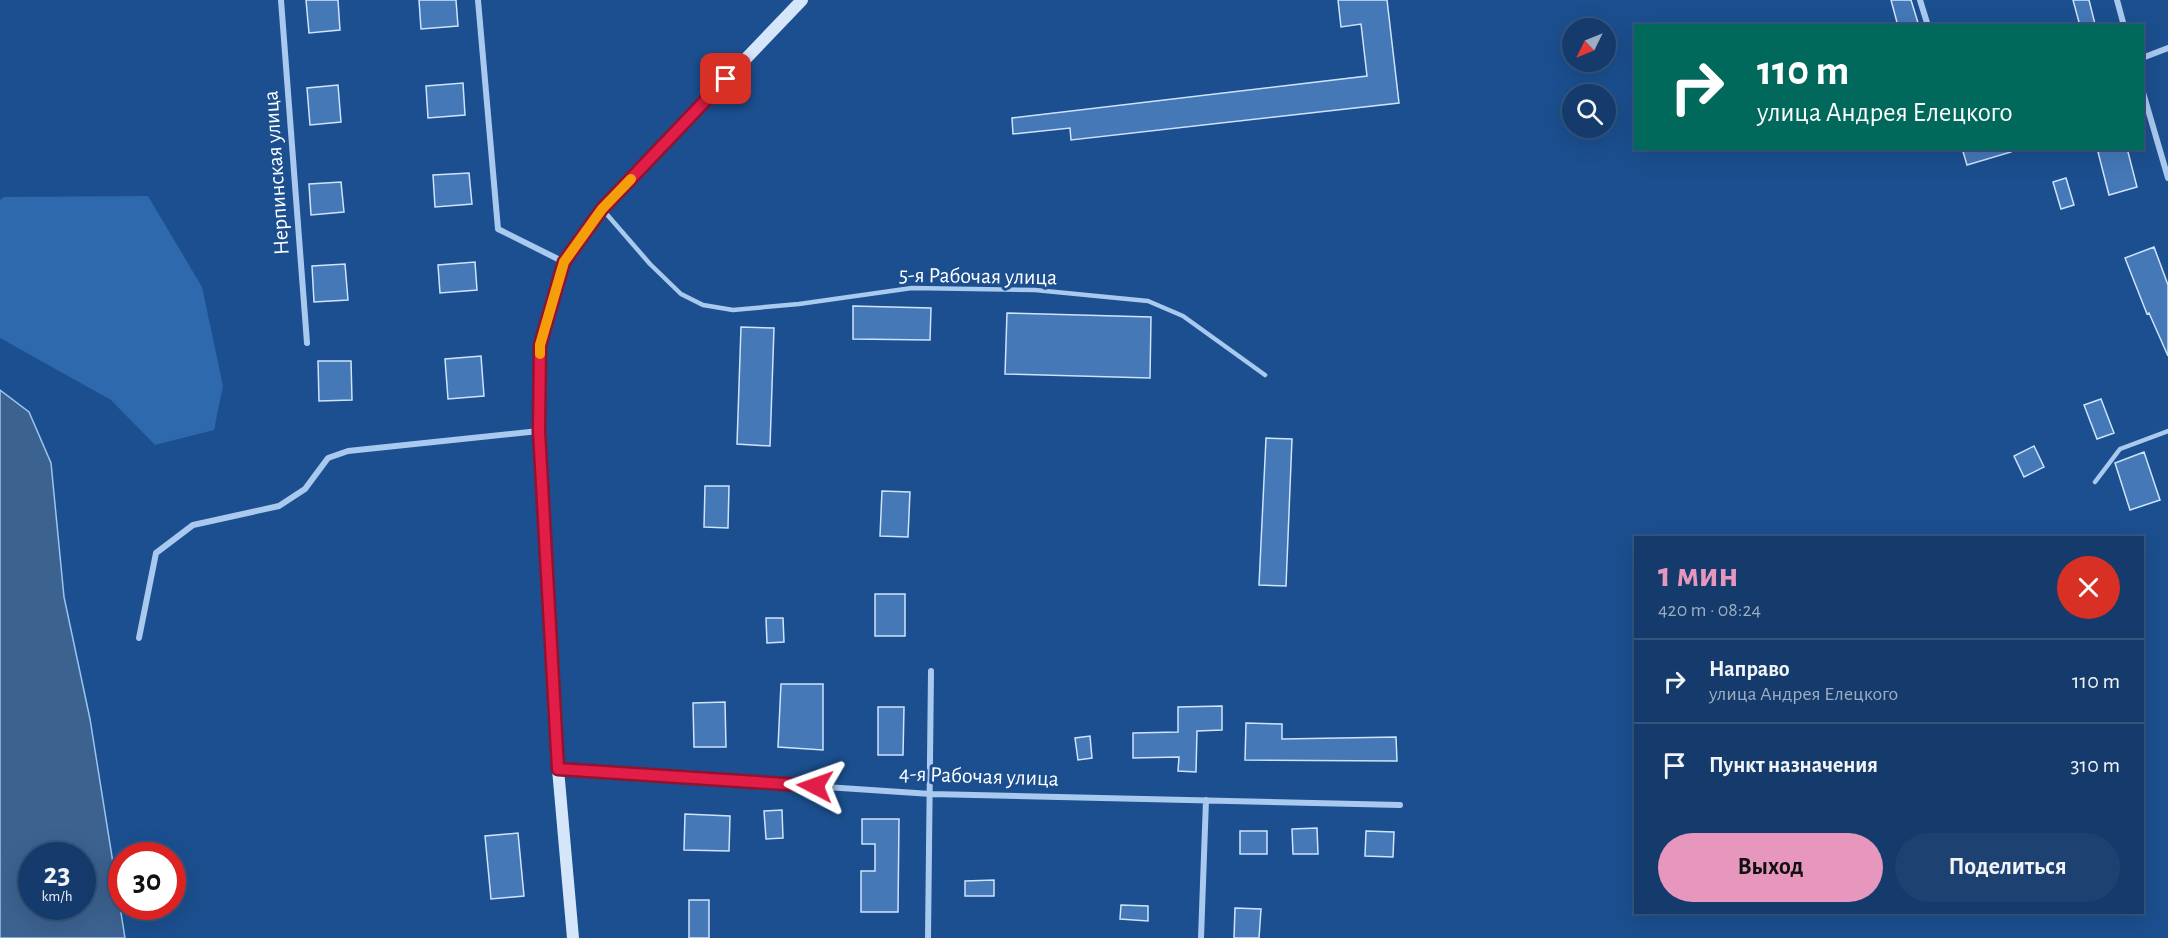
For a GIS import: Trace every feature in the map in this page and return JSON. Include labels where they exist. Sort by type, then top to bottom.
[{"type":"main road","points":[[573,938],[558,769],[539,431],[540,345],[564,262],[602,209],[802,0]]},
{"type":"street","name":"Нерпинская улица","points":[[281,0],[308,343]]},
{"type":"street","points":[[478,0],[498,229],[564,262]]},
{"type":"street","points":[[1920,0],[1927,24]]},
{"type":"street","points":[[2117,0],[2123,24]]},
{"type":"street","points":[[2144,57],[2168,48]]},
{"type":"street","points":[[2144,96],[2168,178]]},
{"type":"street","points":[[139,638],[156,553],[193,525],[279,506],[304,489],[328,458],[348,451],[539,431]]},
{"type":"street","points":[[928,938],[931,671]]},
{"type":"street","name":"4-я Рабочая улица","points":[[558,769],[931,794],[1400,805]]},
{"type":"street","points":[[1201,938],[1206,800]]},
{"type":"lane","name":"5-я Рабочая улица","points":[[602,209],[650,264],[681,294],[703,305],[734,310],[798,304],[912,288],[1035,290],[1148,301],[1183,316],[1265,375]]},
{"type":"lane","points":[[2095,482],[2120,449],[2168,431]]},
{"type":"shaded area","points":[[148,196],[202,287],[223,386],[214,430],[155,445],[111,400],[0,338],[0,200],[4,197]]},
{"type":"shaded area","points":[[0,390],[29,412],[51,463],[64,597],[90,719],[110,842],[108,920],[122,920],[125,938],[0,938]]},
{"type":"building","points":[[306,0],[338,0],[340,30],[309,33]]},
{"type":"building","points":[[419,0],[456,0],[458,26],[421,29]]},
{"type":"building","points":[[1338,0],[1387,0],[1399,103],[1071,140],[1070,128],[1013,134],[1012,118],[1367,76],[1361,24],[1341,27]]},
{"type":"building","points":[[1891,0],[1911,0],[1918,24],[1897,24]]},
{"type":"building","points":[[2073,0],[2089,0],[2095,24],[2079,24]]},
{"type":"building","points":[[463,83],[465,115],[428,118],[426,86]]},
{"type":"building","points":[[338,85],[341,122],[310,125],[307,88]]},
{"type":"building","points":[[1963,150],[2011,150],[2011,152],[1967,165]]},
{"type":"building","points":[[2128,150],[2137,187],[2109,195],[2098,152]]},
{"type":"building","points":[[469,173],[472,204],[435,207],[433,175]]},
{"type":"building","points":[[2066,178],[2074,205],[2061,209],[2053,182]]},
{"type":"building","points":[[341,182],[344,212],[311,215],[309,184]]},
{"type":"building","points":[[2154,247],[2168,285],[2168,356],[2149,313],[2147,314],[2125,258]]},
{"type":"building","points":[[475,262],[477,290],[440,293],[438,265]]},
{"type":"building","points":[[345,264],[348,300],[314,302],[312,266]]},
{"type":"building","points":[[853,306],[931,308],[930,340],[853,339]]},
{"type":"building","points":[[1007,313],[1151,317],[1150,378],[1005,374]]},
{"type":"building","points":[[741,327],[774,328],[770,446],[737,444]]},
{"type":"building","points":[[481,356],[484,396],[448,399],[445,359]]},
{"type":"building","points":[[318,361],[351,361],[352,400],[319,401]]},
{"type":"building","points":[[2101,399],[2114,433],[2097,439],[2084,405]]},
{"type":"building","points":[[1266,438],[1292,439],[1286,586],[1259,585]]},
{"type":"building","points":[[2034,446],[2044,467],[2024,477],[2014,456]]},
{"type":"building","points":[[2144,452],[2160,500],[2130,510],[2115,463]]},
{"type":"building","points":[[705,486],[729,486],[728,528],[704,527]]},
{"type":"building","points":[[882,491],[910,492],[908,537],[880,536]]},
{"type":"building","points":[[875,594],[905,594],[905,636],[875,636]]},
{"type":"building","points":[[766,618],[783,618],[784,642],[767,643]]},
{"type":"building","points":[[781,684],[823,684],[823,750],[778,747]]},
{"type":"building","points":[[725,702],[726,747],[694,747],[693,703]]},
{"type":"building","points":[[1222,706],[1222,730],[1197,731],[1196,772],[1178,771],[1179,757],[1133,758],[1133,733],[1178,732],[1178,707]]},
{"type":"building","points":[[878,707],[904,707],[903,755],[878,755]]},
{"type":"building","points":[[1246,723],[1282,724],[1282,739],[1396,737],[1397,761],[1245,760]]},
{"type":"building","points":[[1090,736],[1092,758],[1078,760],[1075,738]]},
{"type":"building","points":[[782,810],[783,838],[766,839],[764,811]]},
{"type":"building","points":[[685,814],[730,816],[729,851],[684,850]]},
{"type":"building","points":[[862,819],[899,819],[898,912],[861,912],[861,871],[875,871],[875,844],[862,844]]},
{"type":"building","points":[[1317,828],[1318,854],[1293,854],[1292,829]]},
{"type":"building","points":[[1240,831],[1267,831],[1267,854],[1240,854]]},
{"type":"building","points":[[1366,831],[1394,832],[1393,857],[1365,856]]},
{"type":"building","points":[[518,833],[524,896],[491,899],[485,836]]},
{"type":"building","points":[[994,880],[994,896],[965,896],[965,881]]},
{"type":"building","points":[[689,900],[709,900],[709,938],[689,938]]},
{"type":"building","points":[[1121,905],[1148,906],[1148,921],[1120,919]]},
{"type":"building","points":[[1235,908],[1261,909],[1259,938],[1234,938]]},
{"type":"slow traffic","points":[[540,354],[540,345],[564,262],[602,209],[631,179]]},
{"type":"route","points":[[726,79],[602,209],[564,262],[540,345],[539,431],[558,769],[815,786]]}]
